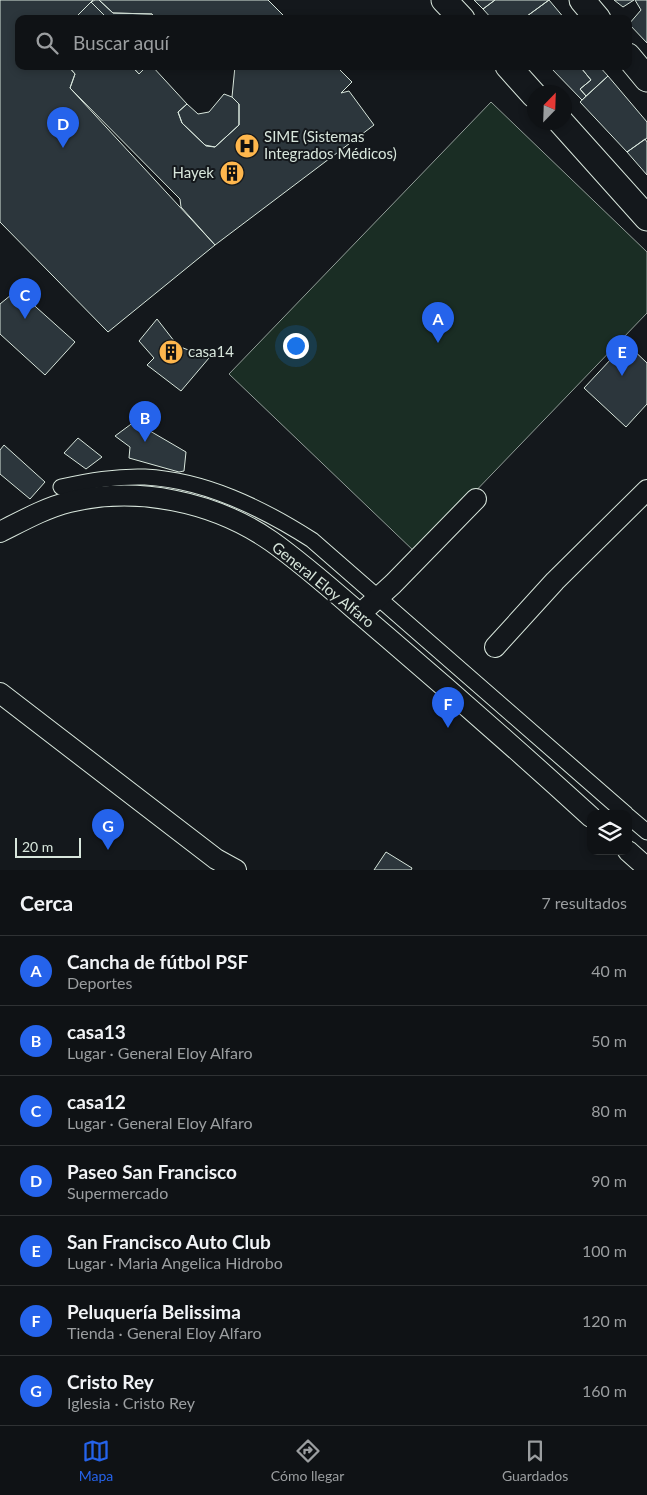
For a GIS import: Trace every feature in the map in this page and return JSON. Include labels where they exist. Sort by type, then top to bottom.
[{"type":"street","points":[[444,0],[458,15]]},
{"type":"street","points":[[582,0],[595,15]]},
{"type":"street","points":[[632,61],[647,79]]},
{"type":"street","points":[[512,70],[527,87]]},
{"type":"street","points":[[568,130],[647,218]]},
{"type":"street","points":[[61,487],[101,479],[146,477],[191,485],[237,499],[273,515],[312,540],[621,810]]},
{"type":"street","points":[[495,647],[555,580],[647,490]]},
{"type":"street","name":"General Eloy Alfaro","points":[[0,532],[67,502],[100,496],[134,495],[170,500],[203,508],[241,524],[270,541],[360,614],[482,717],[587,813]]},
{"type":"street","points":[[360,614],[476,499]]},
{"type":"street","points":[[0,693],[216,858],[236,870]]},
{"type":"street","points":[[632,819],[647,832]]},
{"type":"street","points":[[632,855],[647,868]]},
{"type":"green space","points":[[491,102],[647,252],[647,313],[416,553],[229,374]]},
{"type":"building","points":[[0,0],[93,0],[78,15],[15,15],[15,70],[72,70],[75,74],[70,88],[215,245],[108,332],[0,222]]},
{"type":"building","points":[[99,0],[113,13],[153,15],[104,15],[91,2]]},
{"type":"building","points":[[99,0],[268,0],[283,15],[153,15],[113,13]]},
{"type":"building","points":[[474,0],[495,0],[483,9]]},
{"type":"building","points":[[495,0],[549,0],[528,15],[488,15],[483,9]]},
{"type":"building","points":[[549,0],[562,15],[528,15]]},
{"type":"building","points":[[614,0],[634,0],[623,7]]},
{"type":"building","points":[[635,0],[647,0],[647,43],[632,27],[632,20],[641,10]]},
{"type":"building","points":[[91,2],[104,15],[78,15]]},
{"type":"building","name":"Hayek","points":[[72,70],[136,70],[139,74],[143,70],[156,70],[187,104],[178,112],[182,123],[206,146],[215,147],[239,125],[239,104],[232,97],[235,70],[340,70],[352,82],[341,93],[349,91],[374,125],[215,245],[181,207],[180,199],[70,88],[75,74]]},
{"type":"building","points":[[135,70],[143,70],[139,74]]},
{"type":"building","points":[[553,70],[583,70],[591,80],[580,89],[586,96],[582,100],[572,90],[572,85],[567,85]]},
{"type":"building","points":[[583,70],[603,70],[608,76],[586,96],[580,89],[591,80]]},
{"type":"building","points":[[608,76],[647,122],[647,138],[627,152],[580,102]]},
{"type":"building","points":[[224,94],[232,97],[239,104],[239,125],[215,147],[205,145],[182,123],[178,112],[187,104],[198,114],[209,112]]},
{"type":"building","points":[[645,139],[647,142],[647,175],[627,152]]},
{"type":"building","points":[[17,290],[75,342],[45,375],[0,334],[0,304]]},
{"type":"building","name":"casa14","points":[[157,319],[178,346],[209,358],[181,391],[147,365],[154,358],[139,341]]},
{"type":"building","points":[[626,343],[647,363],[647,404],[626,427],[584,388]]},
{"type":"building","points":[[138,419],[150,431],[186,452],[184,471],[179,472],[129,458],[130,447],[115,436]]},
{"type":"building","points":[[78,438],[102,457],[86,469],[64,453]]},
{"type":"building","points":[[4,445],[45,482],[30,499],[0,474],[0,450]]},
{"type":"building","points":[[386,852],[412,868],[411,870],[374,870]]},
{"type":"place","name":"SIME (Sistemas Integrados Médicos)","points":[[247,146]]},
{"type":"place","name":"Paseo San Francisco","points":[[63,148]]},
{"type":"place","name":"Hayek","points":[[232,173]]},
{"type":"place","name":"casa12","points":[[25,319]]},
{"type":"place","name":"Cancha de fútbol PSF","points":[[438,343]]},
{"type":"place","name":"casa14","points":[[171,352]]},
{"type":"place","name":"San Francisco Auto Club","points":[[622,376]]},
{"type":"place","name":"casa13","points":[[145,442]]},
{"type":"place","name":"Peluquería Belissima","points":[[448,728]]},
{"type":"place","name":"Cristo Rey","points":[[108,850]]}]
